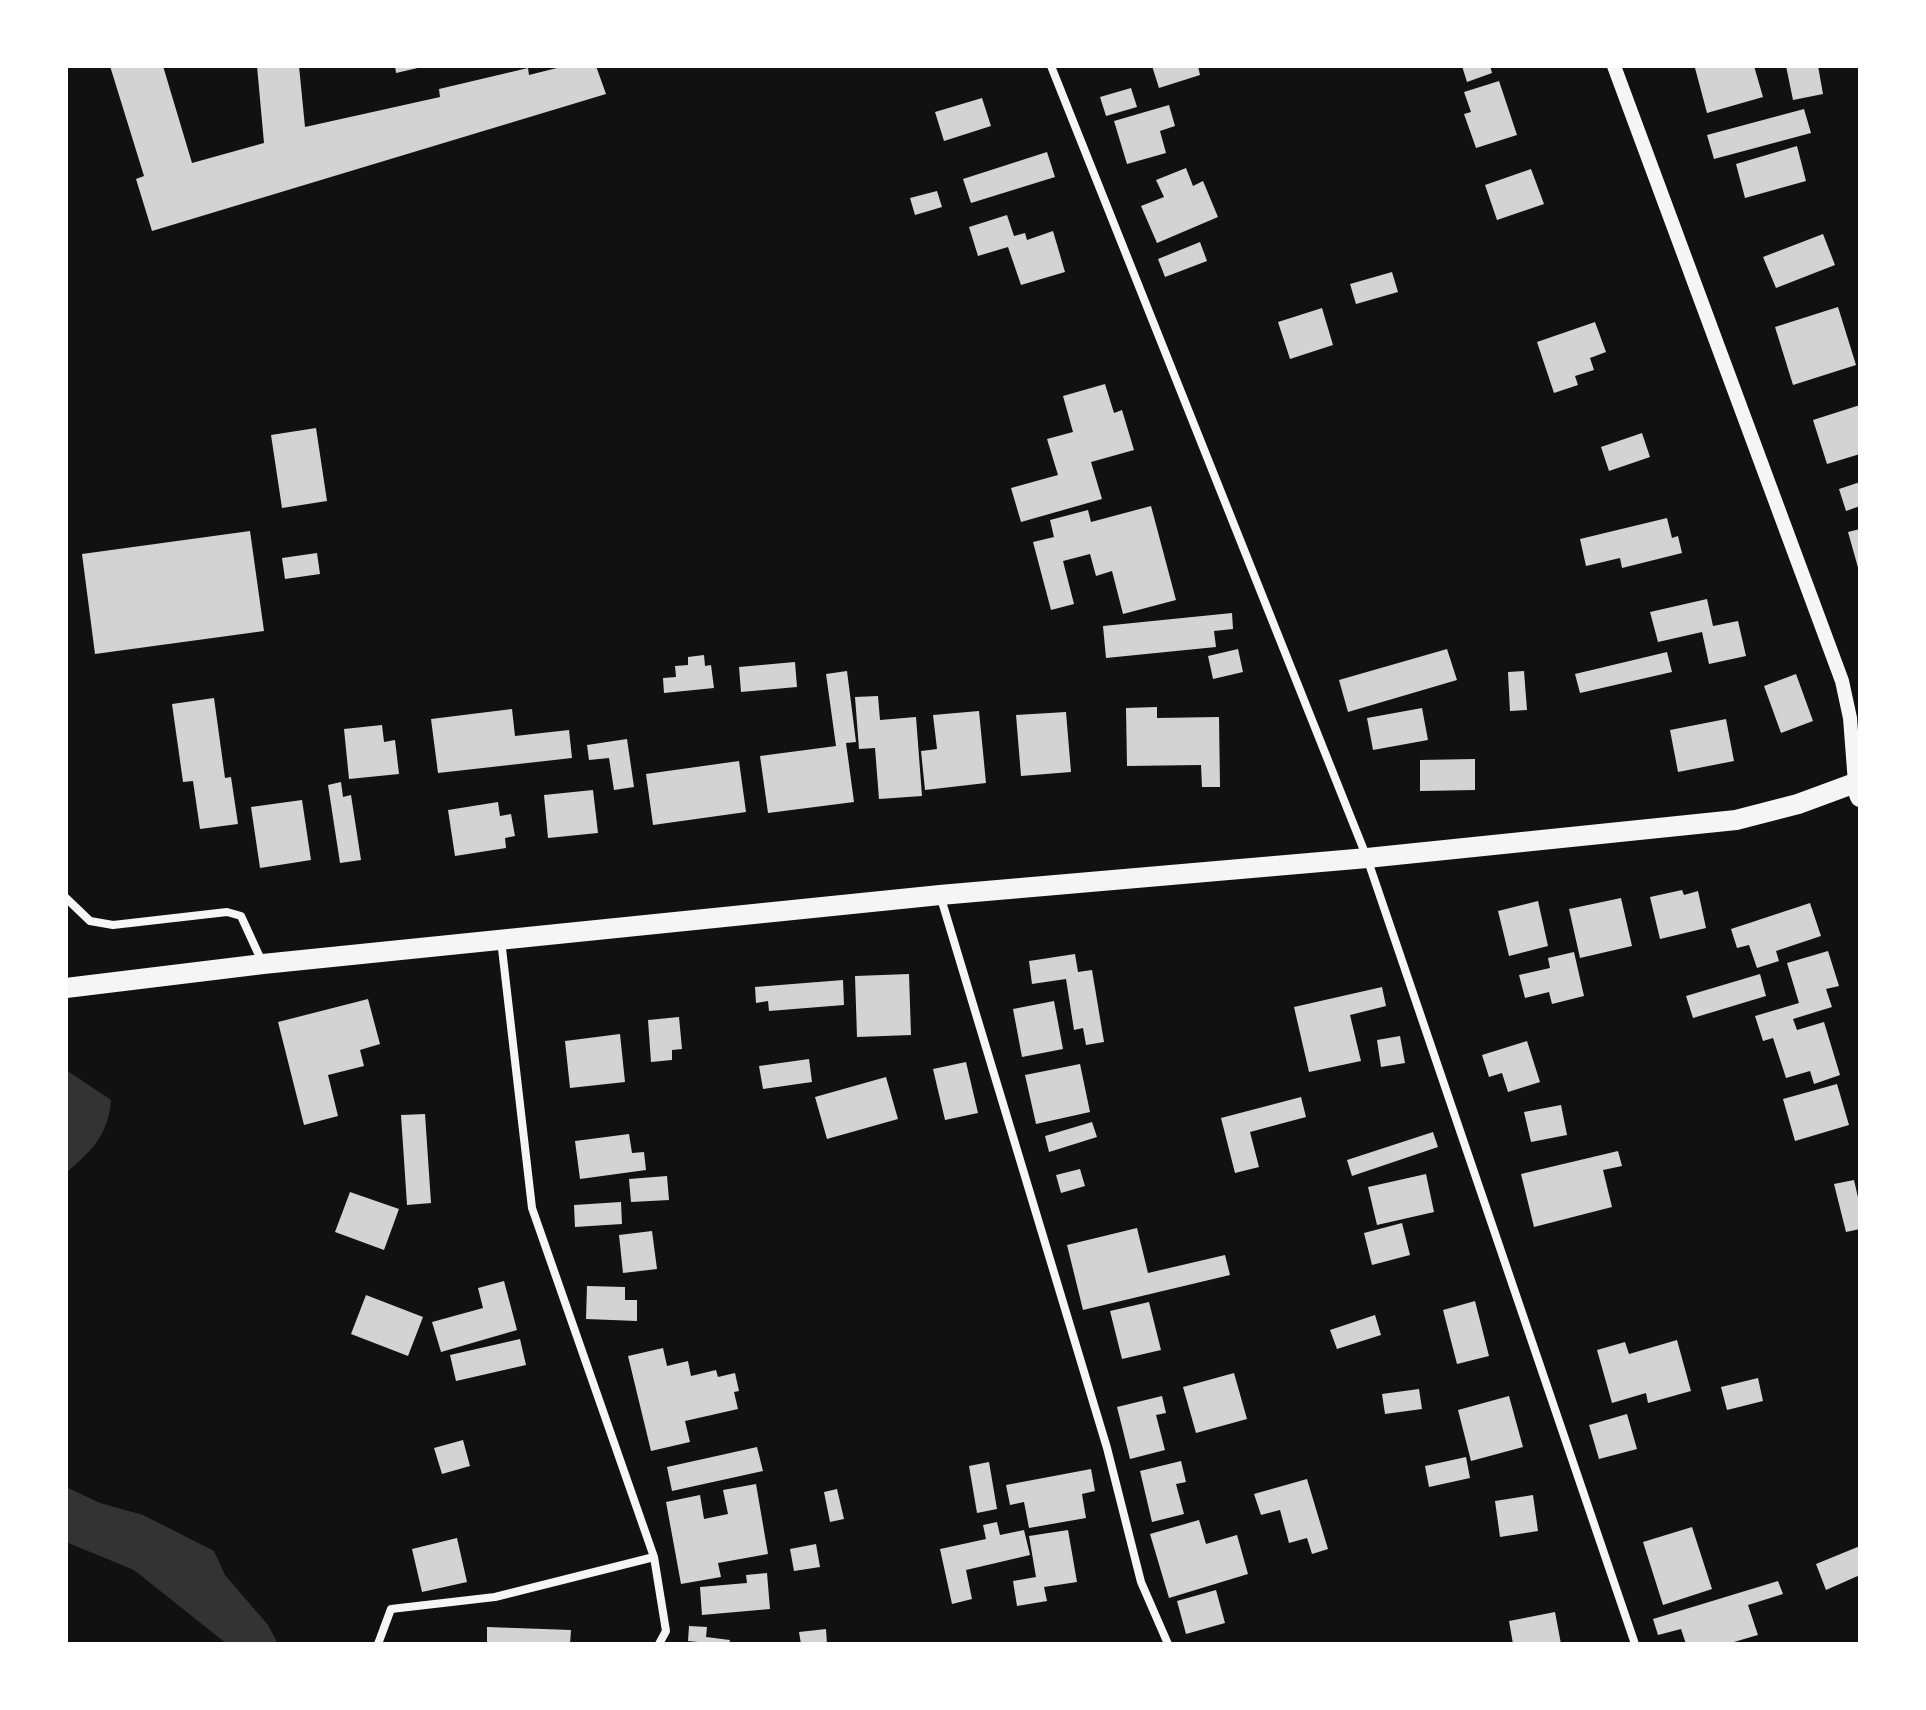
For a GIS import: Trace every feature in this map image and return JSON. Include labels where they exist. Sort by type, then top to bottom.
[{"type":"main road","points":[[66,988],[501,939],[940,895],[1367,858],[1736,820],[1858,786]]},
{"type":"street","points":[[1051,66],[1367,858],[1635,1644]]},
{"type":"street","points":[[1614,66],[1842,681],[1858,786]]},
{"type":"street","points":[[940,895],[1107,1448],[1141,1582],[1168,1644]]},
{"type":"street","points":[[66,898],[90,921],[113,925],[227,912],[241,916],[263,964]]},
{"type":"street","points":[[501,939],[532,1208],[654,1557],[666,1631],[659,1644]]},
{"type":"street","points":[[378,1644],[391,1609],[495,1597],[654,1557]]},
{"type":"shaded area","points":[[66,1070],[111,1100],[102,1133],[84,1157],[66,1173]]},
{"type":"shaded area","points":[[66,1487],[100,1503],[143,1515],[214,1551],[225,1575],[268,1625],[278,1644],[227,1644],[134,1570],[66,1542]]},
{"type":"building","points":[[110,66],[163,66],[192,163],[264,143],[257,66],[299,66],[305,127],[440,97],[439,89],[528,68],[529,75],[565,66],[596,66],[606,94],[152,231],[136,179],[144,176]]},
{"type":"building","points":[[395,66],[422,66],[422,67],[396,73]]},
{"type":"building","points":[[1152,66],[1198,66],[1200,75],[1159,88]]},
{"type":"building","points":[[1462,66],[1490,66],[1492,73],[1467,82]]},
{"type":"building","points":[[1754,66],[1763,97],[1707,113],[1695,68]]},
{"type":"building","points":[[1786,66],[1818,66],[1823,94],[1793,100]]},
{"type":"building","points":[[1499,81],[1517,135],[1476,148],[1464,114],[1471,112],[1464,92]]},
{"type":"building","points":[[1131,88],[1137,107],[1106,116],[1100,97]]},
{"type":"building","points":[[982,98],[991,126],[944,141],[935,112]]},
{"type":"building","points":[[1169,105],[1175,126],[1160,131],[1166,153],[1127,164],[1114,121]]},
{"type":"building","points":[[1804,109],[1811,133],[1714,159],[1707,135]]},
{"type":"building","points":[[1797,146],[1806,181],[1745,198],[1736,164]]},
{"type":"building","points":[[1047,152],[1055,177],[971,203],[963,179]]},
{"type":"building","points":[[1186,168],[1193,186],[1203,181],[1218,217],[1157,243],[1141,206],[1164,197],[1156,180]]},
{"type":"building","points":[[1531,169],[1544,204],[1497,220],[1485,185]]},
{"type":"building","points":[[937,191],[942,207],[915,215],[910,198]]},
{"type":"building","points":[[1007,215],[1014,236],[1025,233],[1027,240],[1053,231],[1065,272],[1021,285],[1008,247],[978,256],[969,227]]},
{"type":"building","points":[[1823,234],[1835,265],[1776,288],[1763,257]]},
{"type":"building","points":[[1200,242],[1207,261],[1165,277],[1158,259]]},
{"type":"building","points":[[1392,272],[1398,292],[1356,304],[1350,284]]},
{"type":"building","points":[[1838,307],[1856,365],[1793,385],[1775,327]]},
{"type":"building","points":[[1322,308],[1333,345],[1290,359],[1278,322]]},
{"type":"building","points":[[1595,322],[1606,352],[1590,358],[1594,370],[1575,376],[1578,385],[1554,393],[1537,342]]},
{"type":"building","points":[[1105,384],[1114,413],[1122,410],[1134,450],[1091,462],[1102,499],[1021,522],[1011,488],[1058,475],[1047,439],[1073,432],[1063,396]]},
{"type":"building","points":[[1860,405],[1860,454],[1827,464],[1813,420]]},
{"type":"building","points":[[316,428],[327,501],[282,508],[271,435]]},
{"type":"building","points":[[1642,433],[1650,457],[1609,471],[1601,447]]},
{"type":"building","points":[[1860,482],[1860,506],[1846,511],[1839,489]]},
{"type":"building","points":[[1151,506],[1176,600],[1123,614],[1112,571],[1096,576],[1090,554],[1063,561],[1074,604],[1051,610],[1033,542],[1054,537],[1050,520],[1088,510],[1091,522]]},
{"type":"building","points":[[1667,518],[1672,538],[1678,536],[1682,553],[1622,568],[1620,558],[1586,566],[1580,539]]},
{"type":"building","points":[[1860,529],[1860,571],[1859,571],[1848,532]]},
{"type":"building","points":[[250,531],[264,631],[95,654],[82,554]]},
{"type":"building","points":[[317,553],[320,574],[285,579],[282,558]]},
{"type":"building","points":[[1707,599],[1713,626],[1738,621],[1746,656],[1709,664],[1702,632],[1658,642],[1650,612]]},
{"type":"building","points":[[1232,613],[1233,629],[1214,631],[1216,647],[1106,658],[1103,626]]},
{"type":"building","points":[[1238,649],[1243,672],[1213,679],[1208,656]]},
{"type":"building","points":[[1447,649],[1457,680],[1348,712],[1339,680]]},
{"type":"building","points":[[1667,652],[1672,672],[1580,693],[1575,674]]},
{"type":"building","points":[[704,655],[705,666],[711,665],[714,688],[664,693],[663,678],[676,677],[675,666],[688,665],[688,657]]},
{"type":"building","points":[[795,662],[797,687],[741,692],[739,667]]},
{"type":"building","points":[[847,671],[856,742],[846,743],[854,802],[768,813],[760,756],[836,746],[826,674]]},
{"type":"building","points":[[1524,671],[1527,710],[1510,711],[1508,672]]},
{"type":"building","points":[[1796,674],[1813,721],[1781,733],[1764,686]]},
{"type":"building","points":[[878,696],[880,720],[916,717],[922,796],[879,799],[875,748],[859,749],[855,697]]},
{"type":"building","points":[[214,698],[225,778],[231,777],[238,824],[200,829],[193,781],[183,782],[172,704]]},
{"type":"building","points":[[1157,707],[1157,718],[1219,717],[1220,787],[1202,787],[1201,765],[1127,766],[1126,708]]},
{"type":"building","points":[[1422,708],[1428,740],[1373,750],[1367,718]]},
{"type":"building","points":[[512,709],[515,736],[569,730],[572,758],[438,773],[431,719]]},
{"type":"building","points":[[979,711],[986,783],[925,790],[921,751],[937,749],[933,715]]},
{"type":"building","points":[[1066,712],[1071,772],[1021,776],[1016,715]]},
{"type":"building","points":[[1726,719],[1734,761],[1678,772],[1670,730]]},
{"type":"building","points":[[382,725],[384,742],[395,740],[399,774],[349,779],[344,729]]},
{"type":"building","points":[[627,739],[634,787],[614,790],[609,758],[589,760],[587,745]]},
{"type":"building","points":[[1475,759],[1475,790],[1420,791],[1420,760]]},
{"type":"building","points":[[739,761],[746,812],[653,825],[646,774]]},
{"type":"building","points":[[341,782],[343,797],[351,795],[361,860],[340,863],[328,785]]},
{"type":"building","points":[[593,790],[598,833],[548,838],[544,795]]},
{"type":"building","points":[[302,800],[311,860],[260,868],[251,807]]},
{"type":"building","points":[[498,802],[500,816],[511,814],[515,836],[505,838],[506,848],[455,856],[448,810]]},
{"type":"building","points":[[1682,890],[1684,895],[1698,891],[1706,928],[1660,939],[1650,897]]},
{"type":"building","points":[[1621,898],[1632,946],[1580,958],[1569,909]]},
{"type":"building","points":[[1538,901],[1548,946],[1509,956],[1498,911]]},
{"type":"building","points":[[1810,903],[1821,936],[1776,951],[1779,961],[1757,968],[1749,945],[1737,948],[1731,929]]},
{"type":"building","points":[[1828,951],[1839,986],[1826,989],[1832,1007],[1793,1019],[1797,1030],[1824,1022],[1840,1075],[1814,1084],[1810,1071],[1786,1078],[1773,1038],[1763,1041],[1755,1016],[1799,1003],[1787,963]]},
{"type":"building","points":[[1574,952],[1584,996],[1552,1004],[1549,992],[1525,998],[1519,975],[1550,968],[1548,958]]},
{"type":"building","points":[[1075,954],[1078,972],[1092,970],[1104,1042],[1086,1045],[1083,1028],[1074,1030],[1066,979],[1032,984],[1029,961]]},
{"type":"building","points":[[909,974],[911,1035],[857,1037],[855,976]]},
{"type":"building","points":[[1760,974],[1766,996],[1693,1018],[1686,996]]},
{"type":"building","points":[[843,980],[844,1005],[769,1011],[768,1001],[756,1003],[755,987]]},
{"type":"building","points":[[1382,987],[1386,1006],[1350,1015],[1361,1061],[1309,1072],[1294,1007]]},
{"type":"building","points":[[368,999],[380,1044],[360,1050],[364,1066],[328,1075],[338,1116],[304,1125],[278,1022]]},
{"type":"building","points":[[1054,1001],[1063,1049],[1022,1057],[1013,1009]]},
{"type":"building","points":[[679,1017],[682,1049],[672,1050],[672,1060],[651,1062],[648,1020]]},
{"type":"building","points":[[620,1034],[625,1082],[570,1088],[565,1041]]},
{"type":"building","points":[[1400,1036],[1405,1063],[1381,1067],[1377,1040]]},
{"type":"building","points":[[1527,1041],[1540,1082],[1508,1092],[1502,1073],[1489,1077],[1482,1055]]},
{"type":"building","points":[[809,1059],[812,1082],[763,1089],[759,1066]]},
{"type":"building","points":[[966,1062],[978,1113],[945,1120],[933,1069]]},
{"type":"building","points":[[1080,1064],[1090,1112],[1036,1124],[1025,1075]]},
{"type":"building","points":[[886,1077],[898,1119],[827,1139],[815,1097]]},
{"type":"building","points":[[1837,1084],[1849,1125],[1795,1141],[1783,1099]]},
{"type":"building","points":[[1301,1097],[1306,1117],[1250,1132],[1259,1167],[1235,1173],[1221,1118]]},
{"type":"building","points":[[1561,1105],[1567,1135],[1531,1142],[1524,1112]]},
{"type":"building","points":[[425,1114],[431,1203],[407,1205],[401,1115]]},
{"type":"building","points":[[1092,1122],[1097,1137],[1049,1152],[1045,1136]]},
{"type":"building","points":[[1433,1132],[1438,1147],[1352,1176],[1347,1160]]},
{"type":"building","points":[[629,1134],[632,1153],[644,1152],[646,1170],[580,1179],[575,1141]]},
{"type":"building","points":[[1618,1151],[1622,1166],[1603,1170],[1612,1207],[1534,1227],[1521,1174]]},
{"type":"building","points":[[1080,1169],[1085,1186],[1061,1193],[1056,1175]]},
{"type":"building","points":[[1426,1174],[1434,1212],[1377,1225],[1368,1187]]},
{"type":"building","points":[[667,1176],[669,1200],[631,1202],[629,1179]]},
{"type":"building","points":[[1854,1180],[1860,1206],[1860,1229],[1846,1232],[1834,1184]]},
{"type":"building","points":[[350,1192],[399,1209],[384,1250],[335,1232]]},
{"type":"building","points":[[621,1202],[622,1224],[575,1227],[574,1205]]},
{"type":"building","points":[[1402,1223],[1410,1255],[1372,1265],[1364,1233]]},
{"type":"building","points":[[1137,1228],[1148,1273],[1225,1255],[1230,1275],[1083,1310],[1067,1245]]},
{"type":"building","points":[[652,1231],[657,1269],[623,1273],[619,1235]]},
{"type":"building","points":[[504,1281],[517,1330],[441,1352],[432,1322],[483,1308],[478,1288]]},
{"type":"building","points":[[587,1286],[625,1287],[625,1300],[637,1300],[637,1321],[586,1319]]},
{"type":"building","points":[[366,1295],[423,1317],[408,1356],[351,1334]]},
{"type":"building","points":[[1475,1301],[1489,1356],[1457,1364],[1443,1310]]},
{"type":"building","points":[[1149,1302],[1161,1350],[1122,1359],[1110,1311]]},
{"type":"building","points":[[1375,1315],[1381,1335],[1337,1349],[1330,1330]]},
{"type":"building","points":[[520,1339],[526,1365],[456,1381],[450,1355]]},
{"type":"building","points":[[1677,1340],[1691,1391],[1648,1403],[1646,1393],[1612,1403],[1597,1350],[1625,1342],[1629,1354]]},
{"type":"building","points":[[663,1348],[667,1366],[688,1361],[691,1376],[716,1370],[718,1377],[735,1373],[739,1391],[734,1392],[738,1409],[685,1421],[690,1442],[651,1451],[628,1356]]},
{"type":"building","points":[[1234,1373],[1247,1419],[1196,1433],[1183,1387]]},
{"type":"building","points":[[1758,1378],[1763,1401],[1727,1410],[1721,1387]]},
{"type":"building","points":[[1419,1389],[1422,1409],[1385,1414],[1382,1394]]},
{"type":"building","points":[[1162,1396],[1166,1413],[1156,1415],[1165,1450],[1130,1459],[1117,1407]]},
{"type":"building","points":[[1509,1396],[1523,1447],[1471,1461],[1458,1410]]},
{"type":"building","points":[[1627,1414],[1637,1449],[1599,1459],[1589,1425]]},
{"type":"building","points":[[463,1440],[470,1466],[442,1474],[434,1448]]},
{"type":"building","points":[[757,1447],[763,1471],[672,1491],[667,1467]]},
{"type":"building","points":[[1466,1457],[1470,1478],[1429,1487],[1425,1466]]},
{"type":"building","points":[[1181,1461],[1186,1482],[1176,1484],[1184,1514],[1152,1522],[1140,1471]]},
{"type":"building","points":[[989,1462],[997,1509],[977,1513],[969,1466]]},
{"type":"building","points":[[1091,1469],[1095,1491],[1082,1494],[1086,1518],[1029,1528],[1024,1502],[1010,1505],[1006,1485]]},
{"type":"building","points":[[1307,1479],[1328,1549],[1312,1554],[1307,1538],[1289,1543],[1280,1510],[1261,1515],[1254,1494]]},
{"type":"building","points":[[756,1484],[768,1554],[718,1563],[721,1577],[681,1584],[666,1502],[700,1495],[704,1519],[728,1514],[723,1490]]},
{"type":"building","points":[[837,1489],[844,1519],[830,1522],[824,1492]]},
{"type":"building","points":[[1533,1495],[1538,1531],[1500,1537],[1495,1501]]},
{"type":"building","points":[[1199,1520],[1206,1544],[1237,1535],[1248,1574],[1169,1598],[1150,1534]]},
{"type":"building","points":[[997,1522],[1000,1535],[1024,1530],[1030,1555],[966,1570],[972,1599],[952,1604],[940,1549],[986,1539],[983,1525]]},
{"type":"building","points":[[1692,1527],[1712,1589],[1663,1605],[1643,1542]]},
{"type":"building","points":[[1068,1530],[1077,1582],[1044,1587],[1047,1601],[1017,1606],[1013,1581],[1036,1577],[1029,1536]]},
{"type":"building","points":[[457,1538],[467,1582],[422,1592],[412,1549]]},
{"type":"building","points":[[816,1544],[820,1567],[794,1571],[790,1549]]},
{"type":"building","points":[[1860,1546],[1860,1575],[1826,1590],[1816,1564]]},
{"type":"building","points":[[767,1573],[770,1609],[702,1615],[700,1587],[747,1583],[746,1575]]},
{"type":"building","points":[[1778,1581],[1783,1594],[1748,1605],[1758,1635],[1727,1644],[1686,1644],[1681,1629],[1658,1635],[1653,1619]]},
{"type":"building","points":[[1216,1590],[1225,1623],[1186,1634],[1177,1601]]},
{"type":"building","points":[[1555,1612],[1561,1644],[1513,1644],[1509,1621]]},
{"type":"building","points":[[689,1626],[707,1627],[706,1637],[730,1640],[729,1644],[688,1641]]},
{"type":"building","points":[[487,1627],[571,1630],[570,1644],[487,1644]]},
{"type":"building","points":[[826,1629],[827,1644],[801,1644],[799,1632]]}]
